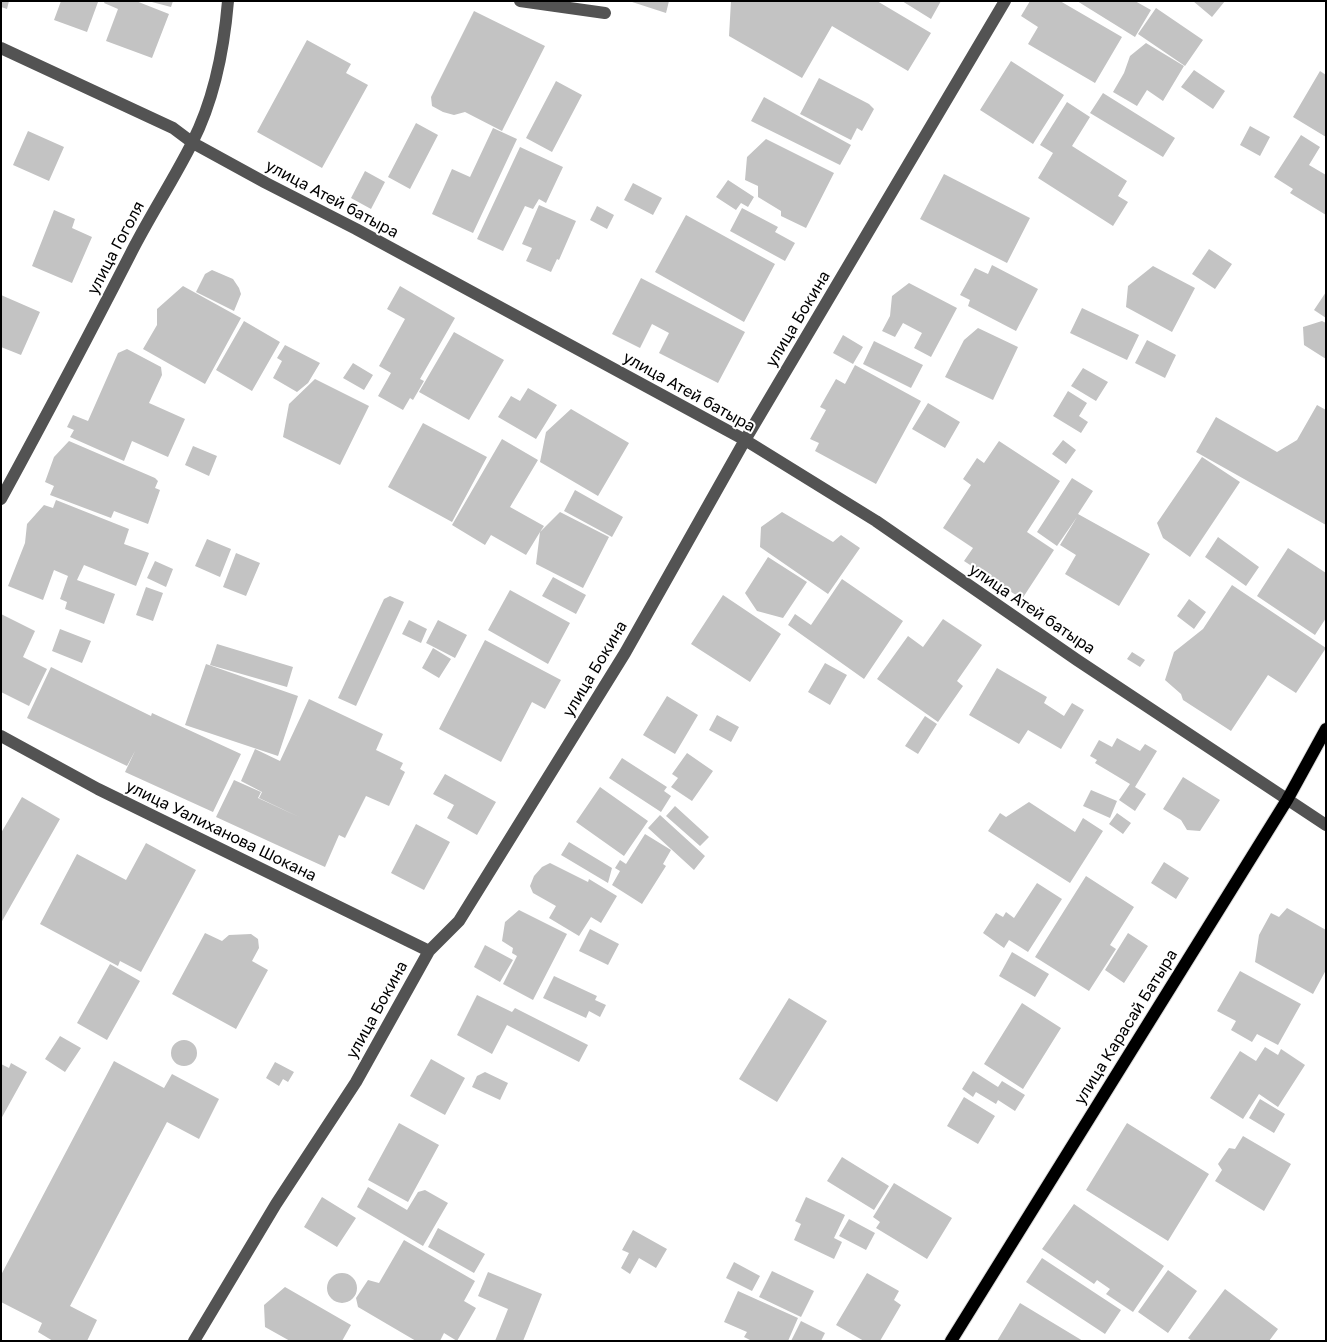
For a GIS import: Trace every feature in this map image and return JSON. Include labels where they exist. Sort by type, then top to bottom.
[{"type":"main road","name":"улица Карасай Батыра","points":[[951,1341],[1287,800],[1326,729]]},
{"type":"street","name":"улица Гоголя","points":[[1,499],[149,218],[192,143],[208,102],[225,39],[228,1]]},
{"type":"street","points":[[520,1],[605,13]]},
{"type":"street","name":"улица Бокина","points":[[194,1341],[276,1204],[356,1082],[428,951],[465,913],[625,653],[745,440],[1005,1]]},
{"type":"street","name":"улица Атей батыра","points":[[1,48],[173,128],[192,143],[745,440],[876,521],[1326,825]]},
{"type":"street","name":"улица Уалиханова Шокана","points":[[1,736],[98,789],[428,951]]},
{"type":"building","points":[[1,1],[9,1],[7,9],[1,7]]},
{"type":"building","points":[[61,1],[98,2],[87,32],[54,20]]},
{"type":"building","points":[[105,1],[136,1],[169,14],[152,58],[106,41],[118,9],[104,3]]},
{"type":"building","points":[[148,1],[173,1],[171,7]]},
{"type":"building","points":[[629,1],[669,1],[666,13]]},
{"type":"building","points":[[731,1],[877,1],[931,33],[908,71],[832,26],[802,78],[729,36]]},
{"type":"building","points":[[902,1],[941,1],[931,19]]},
{"type":"building","points":[[1030,1],[1060,1],[1122,37],[1095,83],[1028,44],[1038,27],[1021,16]]},
{"type":"building","points":[[1077,1],[1135,1],[1151,10],[1135,37]]},
{"type":"building","points":[[1193,1],[1225,1],[1212,17]]},
{"type":"building","points":[[1156,8],[1203,40],[1185,66],[1138,34]]},
{"type":"building","points":[[474,11],[545,46],[502,131],[465,112],[454,115],[432,106],[431,97]]},
{"type":"building","points":[[307,40],[351,64],[346,73],[368,85],[322,168],[257,132]]},
{"type":"building","points":[[1146,43],[1184,66],[1163,101],[1147,90],[1137,106],[1113,92],[1124,73],[1130,56]]},
{"type":"building","points":[[1011,61],[1064,95],[1033,144],[980,110]]},
{"type":"building","points":[[1194,70],[1225,91],[1213,109],[1181,87]]},
{"type":"building","points":[[1320,71],[1326,75],[1326,137],[1293,117]]},
{"type":"building","points":[[819,78],[869,104],[874,109],[862,131],[857,128],[851,140],[800,114]]},
{"type":"building","points":[[556,81],[582,95],[552,152],[526,138]]},
{"type":"building","points":[[1103,93],[1175,138],[1163,157],[1090,113]]},
{"type":"building","points":[[764,97],[851,145],[840,165],[751,121]]},
{"type":"building","points":[[1067,102],[1090,117],[1072,146],[1127,181],[1118,196],[1128,202],[1113,226],[1038,178],[1053,153],[1040,145]]},
{"type":"building","points":[[416,123],[438,135],[410,189],[388,177]]},
{"type":"building","points":[[1250,126],[1270,137],[1260,156],[1240,145]]},
{"type":"building","points":[[493,128],[517,139],[473,233],[432,214],[452,169],[470,177]]},
{"type":"building","points":[[28,131],[64,147],[49,181],[13,165]]},
{"type":"building","points":[[1301,135],[1320,147],[1309,165],[1326,175],[1326,215],[1290,193],[1293,189],[1274,177]]},
{"type":"building","points":[[766,139],[834,173],[806,228],[781,216],[781,211],[758,197],[758,186],[745,180],[747,157]]},
{"type":"building","points":[[520,147],[563,167],[546,203],[539,199],[533,209],[525,206],[503,251],[477,239]]},
{"type":"building","points":[[365,171],[385,182],[371,209],[351,198]]},
{"type":"building","points":[[944,174],[1030,218],[1007,263],[920,219]]},
{"type":"building","points":[[728,180],[754,197],[748,207],[741,203],[736,210],[716,197]]},
{"type":"building","points":[[633,183],[662,198],[653,215],[624,200]]},
{"type":"building","points":[[539,205],[576,221],[559,260],[557,259],[551,272],[526,261],[532,248],[522,244]]},
{"type":"building","points":[[597,206],[614,215],[607,229],[590,220]]},
{"type":"building","points":[[742,208],[778,227],[775,232],[795,243],[785,261],[730,231]]},
{"type":"building","points":[[54,210],[75,219],[72,228],[92,237],[72,283],[32,266]]},
{"type":"building","points":[[686,215],[775,264],[744,322],[655,272]]},
{"type":"building","points":[[1209,249],[1232,264],[1215,289],[1192,274]]},
{"type":"building","points":[[992,265],[1038,289],[1016,331],[968,306],[970,300],[960,295],[975,268],[988,274]]},
{"type":"building","points":[[1153,266],[1195,288],[1172,332],[1126,307],[1128,286]]},
{"type":"building","points":[[212,270],[233,279],[239,288],[241,294],[234,311],[196,292],[205,274]]},
{"type":"building","points":[[641,278],[745,332],[718,383],[659,353],[669,333],[652,324],[640,348],[612,334]]},
{"type":"building","points":[[909,283],[957,308],[931,357],[914,348],[922,333],[903,323],[895,337],[882,331],[890,316],[892,296]]},
{"type":"building","points":[[183,286],[241,318],[205,384],[143,349],[157,325],[157,309]]},
{"type":"building","points":[[400,286],[455,318],[420,379],[424,381],[413,400],[410,398],[403,410],[378,396],[391,373],[379,366],[405,319],[387,309]]},
{"type":"building","points":[[1326,292],[1326,318],[1314,310]]},
{"type":"building","points":[[1,295],[40,312],[21,355],[1,347]]},
{"type":"building","points":[[1082,308],[1139,335],[1127,360],[1070,333]]},
{"type":"building","points":[[244,321],[280,342],[252,391],[216,370]]},
{"type":"building","points":[[1322,321],[1326,323],[1326,359],[1304,345],[1303,327]]},
{"type":"building","points":[[978,328],[1018,347],[993,400],[945,377],[964,340]]},
{"type":"building","points":[[454,332],[504,360],[469,420],[419,392]]},
{"type":"building","points":[[843,335],[863,347],[853,364],[833,353]]},
{"type":"building","points":[[1147,340],[1176,355],[1165,378],[1135,363]]},
{"type":"building","points":[[874,341],[923,365],[911,388],[863,364]]},
{"type":"building","points":[[285,345],[320,363],[308,383],[297,392],[273,378],[282,361],[277,358]]},
{"type":"building","points":[[127,349],[161,367],[162,375],[149,403],[185,419],[168,457],[132,441],[124,461],[70,437],[74,430],[67,427],[73,415],[88,421],[118,353]]},
{"type":"building","points":[[353,363],[373,375],[364,390],[343,378]]},
{"type":"building","points":[[855,365],[921,401],[876,484],[815,451],[819,443],[810,439],[826,410],[820,407],[836,379],[845,384]]},
{"type":"building","points":[[1083,368],[1108,382],[1096,401],[1071,386]]},
{"type":"building","points":[[315,379],[369,406],[340,465],[283,437],[289,404]]},
{"type":"building","points":[[528,388],[557,405],[536,439],[498,417],[511,396],[520,401]]},
{"type":"building","points":[[1068,391],[1087,403],[1079,416],[1088,422],[1081,433],[1053,416]]},
{"type":"building","points":[[928,403],[960,422],[945,448],[912,429]]},
{"type":"building","points":[[1317,405],[1326,410],[1326,525],[1196,452],[1216,417],[1277,452],[1297,440]]},
{"type":"building","points":[[571,409],[629,443],[598,496],[540,462],[546,432]]},
{"type":"building","points":[[423,423],[487,457],[452,522],[388,487]]},
{"type":"building","points":[[502,439],[538,460],[510,507],[544,526],[526,555],[491,535],[485,545],[452,525]]},
{"type":"building","points":[[1063,440],[1076,450],[1066,464],[1052,454]]},
{"type":"building","points":[[69,441],[155,478],[158,481],[155,488],[160,490],[148,524],[114,511],[111,518],[50,495],[54,486],[45,482],[54,457]]},
{"type":"building","points":[[999,441],[1060,481],[1027,532],[1054,550],[1022,599],[964,561],[973,548],[943,528],[971,485],[963,479],[977,458],[984,463]]},
{"type":"building","points":[[193,446],[217,456],[209,476],[185,465]]},
{"type":"building","points":[[1202,457],[1240,482],[1190,557],[1163,538],[1157,523]]},
{"type":"building","points":[[1072,478],[1093,491],[1078,514],[1150,554],[1119,606],[1065,574],[1076,555],[1060,545],[1077,517],[1057,546],[1037,532]]},
{"type":"building","points":[[575,490],[623,517],[612,537],[564,511]]},
{"type":"building","points":[[56,500],[129,529],[124,544],[149,553],[136,586],[84,565],[77,580],[115,594],[104,624],[65,609],[67,602],[60,599],[68,576],[54,570],[43,600],[8,586],[25,543],[27,524],[44,505],[53,508]]},
{"type":"building","points":[[560,512],[609,537],[583,588],[536,564],[540,532]]},
{"type":"building","points":[[782,512],[833,542],[841,535],[860,548],[828,594],[760,547],[761,527]]},
{"type":"building","points":[[1218,537],[1259,567],[1246,586],[1205,557]]},
{"type":"building","points":[[207,539],[231,549],[220,577],[195,566]]},
{"type":"building","points":[[1288,548],[1326,573],[1326,618],[1315,635],[1257,596]]},
{"type":"building","points":[[236,553],[260,563],[246,596],[223,587]]},
{"type":"building","points":[[768,557],[807,582],[783,618],[757,611],[745,593]]},
{"type":"building","points":[[155,561],[173,569],[166,587],[147,578]]},
{"type":"building","points":[[553,577],[586,595],[576,614],[542,596]]},
{"type":"building","points":[[842,579],[903,621],[864,679],[788,625],[795,614],[811,625]]},
{"type":"building","points":[[1232,585],[1326,648],[1296,693],[1268,675],[1231,731],[1183,700],[1181,694],[1165,680],[1174,652],[1203,629]]},
{"type":"building","points":[[146,587],[163,593],[153,621],[136,615]]},
{"type":"building","points":[[510,590],[570,623],[548,664],[488,630]]},
{"type":"building","points":[[723,595],[781,634],[750,682],[691,644]]},
{"type":"building","points":[[390,596],[404,602],[356,706],[338,698],[384,599]]},
{"type":"building","points":[[1189,599],[1206,612],[1194,629],[1177,616]]},
{"type":"building","points":[[1,614],[35,631],[23,657],[47,669],[29,706],[1,692]]},
{"type":"building","points":[[943,619],[982,645],[957,681],[963,686],[938,722],[877,679],[908,636],[923,647]]},
{"type":"building","points":[[409,620],[427,629],[421,643],[402,634]]},
{"type":"building","points":[[438,620],[467,635],[455,658],[426,643]]},
{"type":"building","points":[[60,629],[91,641],[82,663],[52,651]]},
{"type":"building","points":[[485,640],[561,680],[545,709],[532,702],[501,762],[439,729]]},
{"type":"building","points":[[217,644],[293,667],[287,687],[210,665]]},
{"type":"building","points":[[433,648],[451,659],[439,678],[422,668]]},
{"type":"building","points":[[1132,652],[1145,660],[1140,667],[1127,659]]},
{"type":"building","points":[[825,663],[847,675],[830,705],[808,692]]},
{"type":"building","points":[[206,664],[298,696],[278,756],[185,725]]},
{"type":"building","points":[[51,667],[151,716],[152,713],[241,754],[213,812],[125,772],[135,751],[127,766],[27,718]]},
{"type":"building","points":[[997,668],[1047,697],[1044,703],[1064,716],[1072,703],[1084,710],[1061,749],[1028,730],[1019,744],[969,715]]},
{"type":"building","points":[[667,696],[698,715],[675,754],[643,735]]},
{"type":"building","points":[[309,699],[383,734],[376,750],[403,763],[400,769],[405,772],[389,806],[366,796],[345,838],[339,835],[325,867],[216,817],[234,780],[261,792],[258,798],[299,817],[259,798],[262,792],[241,781],[255,749],[280,761]]},
{"type":"building","points":[[717,715],[739,727],[731,742],[709,730]]},
{"type":"building","points":[[925,716],[937,724],[918,754],[905,746]]},
{"type":"building","points":[[1117,738],[1140,751],[1145,744],[1157,751],[1135,787],[1146,794],[1135,811],[1119,800],[1130,784],[1095,763],[1097,760],[1090,756],[1099,740],[1112,747]]},
{"type":"building","points":[[687,753],[713,771],[692,801],[671,787],[678,778],[672,774]]},
{"type":"building","points":[[622,758],[667,787],[664,791],[671,796],[661,812],[609,778]]},
{"type":"building","points":[[445,774],[496,802],[477,835],[447,818],[454,805],[433,794]]},
{"type":"building","points":[[1183,777],[1220,800],[1200,831],[1187,830],[1181,820],[1163,809]]},
{"type":"building","points":[[600,787],[648,821],[624,856],[576,822]]},
{"type":"building","points":[[1091,790],[1117,801],[1110,818],[1083,806]]},
{"type":"building","points":[[22,797],[60,819],[1,923],[1,833]]},
{"type":"building","points":[[1029,802],[1075,832],[1083,818],[1103,831],[1070,883],[988,831],[1000,813],[1006,817]]},
{"type":"building","points":[[675,806],[709,837],[700,846],[666,816]]},
{"type":"building","points":[[1117,813],[1131,823],[1123,834],[1109,824]]},
{"type":"building","points":[[660,815],[705,856],[694,870],[648,828]]},
{"type":"building","points":[[416,824],[450,842],[424,890],[391,873]]},
{"type":"building","points":[[645,834],[671,850],[663,864],[666,866],[642,904],[612,885],[620,871],[615,868],[620,860],[626,864]]},
{"type":"building","points":[[569,842],[612,868],[608,883],[561,855]]},
{"type":"building","points":[[146,843],[196,870],[141,972],[120,961],[118,966],[40,924],[77,854],[126,880]]},
{"type":"building","points":[[1164,862],[1189,878],[1176,899],[1151,883]]},
{"type":"building","points":[[550,863],[588,882],[589,879],[617,896],[601,923],[591,917],[579,936],[549,918],[556,906],[533,893],[530,886],[534,876],[542,867]]},
{"type":"building","points":[[1086,876],[1134,907],[1110,945],[1116,949],[1089,991],[1035,957]]},
{"type":"building","points":[[1037,883],[1062,899],[1028,952],[1009,940],[1004,948],[983,933],[996,913],[1003,917],[1006,912],[1014,918]]},
{"type":"building","points":[[1287,908],[1326,930],[1326,970],[1313,994],[1255,962],[1259,935],[1271,913],[1279,917]]},
{"type":"building","points":[[519,910],[567,934],[533,1000],[503,984],[517,956],[512,953],[513,948],[502,941],[505,922]]},
{"type":"building","points":[[590,929],[619,944],[608,965],[579,951]]},
{"type":"building","points":[[205,933],[222,941],[229,935],[251,934],[258,939],[259,948],[252,961],[268,970],[236,1029],[172,994]]},
{"type":"building","points":[[1128,933],[1148,946],[1124,983],[1105,970]]},
{"type":"building","points":[[485,945],[513,960],[500,982],[474,967]]},
{"type":"building","points":[[1012,952],[1049,974],[1035,997],[999,976]]},
{"type":"building","points":[[110,964],[140,981],[107,1040],[77,1023]]},
{"type":"building","points":[[1240,971],[1301,1004],[1278,1045],[1257,1034],[1252,1042],[1231,1030],[1236,1021],[1217,1011]]},
{"type":"building","points":[[554,976],[597,996],[595,1000],[606,1005],[600,1017],[589,1011],[586,1018],[543,998]]},
{"type":"building","points":[[477,995],[512,1012],[515,1008],[588,1045],[579,1062],[507,1025],[492,1054],[457,1035]]},
{"type":"building","points":[[789,998],[827,1021],[777,1102],[739,1079]]},
{"type":"building","points":[[1022,1003],[1061,1028],[1023,1089],[984,1064]]},
{"type":"building","points":[[60,1036],[81,1048],[65,1072],[45,1059]]},
{"type":"building","points":[[184,1040],[193,1044],[197,1053],[193,1062],[184,1066],[175,1062],[171,1053],[175,1044]]},
{"type":"building","points":[[1265,1047],[1278,1055],[1281,1049],[1305,1065],[1278,1107],[1259,1094],[1243,1119],[1210,1098],[1240,1051],[1256,1061]]},
{"type":"building","points":[[431,1059],[465,1078],[445,1115],[410,1096]]},
{"type":"building","points":[[114,1061],[164,1088],[172,1074],[219,1099],[199,1139],[167,1122],[70,1306],[97,1320],[87,1341],[53,1341],[38,1332],[42,1323],[1,1302],[1,1275]]},
{"type":"building","points":[[275,1062],[294,1072],[288,1082],[283,1079],[279,1086],[266,1078]]},
{"type":"building","points":[[11,1063],[27,1072],[1,1119],[1,1064],[9,1068]]},
{"type":"building","points":[[973,1071],[998,1087],[1002,1081],[1025,1095],[1015,1111],[998,1100],[996,1104],[976,1092],[973,1097],[962,1089]]},
{"type":"building","points":[[485,1072],[508,1083],[500,1100],[472,1087],[477,1076]]},
{"type":"building","points":[[964,1097],[995,1116],[978,1144],[947,1126]]},
{"type":"building","points":[[1260,1099],[1285,1114],[1274,1133],[1249,1118]]},
{"type":"building","points":[[399,1123],[439,1145],[408,1202],[368,1180]]},
{"type":"building","points":[[1127,1123],[1209,1174],[1168,1241],[1086,1190]]},
{"type":"building","points":[[1243,1136],[1291,1164],[1264,1211],[1215,1181],[1222,1170],[1218,1164],[1229,1148],[1235,1149]]},
{"type":"building","points":[[842,1157],[889,1186],[874,1210],[827,1181]]},
{"type":"building","points":[[894,1183],[952,1218],[927,1259],[876,1228],[880,1222],[873,1217]]},
{"type":"building","points":[[368,1187],[407,1210],[418,1192],[425,1190],[448,1203],[423,1246],[357,1207]]},
{"type":"building","points":[[322,1197],[356,1218],[337,1247],[304,1227]]},
{"type":"building","points":[[806,1197],[845,1215],[834,1238],[842,1242],[834,1259],[794,1240],[801,1224],[795,1221]]},
{"type":"building","points":[[1074,1204],[1164,1266],[1133,1312],[1106,1294],[1110,1289],[1097,1280],[1094,1284],[1042,1249]]},
{"type":"building","points":[[849,1219],[875,1233],[866,1250],[839,1236]]},
{"type":"building","points":[[438,1228],[485,1254],[474,1273],[428,1247]]},
{"type":"building","points":[[633,1230],[667,1249],[656,1268],[639,1258],[630,1274],[621,1268],[629,1253],[622,1250]]},
{"type":"building","points":[[404,1240],[475,1281],[464,1301],[476,1308],[457,1341],[444,1333],[440,1341],[416,1341],[358,1307],[356,1298],[368,1280],[379,1283]]},
{"type":"building","points":[[1042,1258],[1121,1310],[1105,1334],[1026,1282]]},
{"type":"building","points":[[734,1262],[760,1276],[752,1291],[726,1278]]},
{"type":"building","points":[[1168,1270],[1197,1291],[1168,1333],[1138,1312]]},
{"type":"building","points":[[772,1271],[814,1291],[801,1317],[759,1297]]},
{"type":"building","points":[[488,1272],[542,1294],[523,1341],[495,1341],[508,1309],[478,1296]]},
{"type":"building","points":[[342,1273],[352,1278],[357,1288],[352,1298],[342,1303],[332,1298],[327,1288],[332,1278]]},
{"type":"building","points":[[867,1273],[899,1291],[894,1300],[901,1305],[880,1341],[864,1341],[836,1325]]},
{"type":"building","points":[[285,1287],[351,1325],[342,1341],[290,1341],[265,1327],[264,1305]]},
{"type":"building","points":[[1225,1289],[1278,1329],[1269,1341],[1192,1341],[1188,1338]]},
{"type":"building","points":[[738,1291],[798,1318],[788,1341],[752,1341],[744,1337],[747,1332],[724,1322]]},
{"type":"building","points":[[1020,1303],[1083,1341],[997,1341]]},
{"type":"building","points":[[801,1321],[825,1333],[821,1341],[791,1341]]}]
